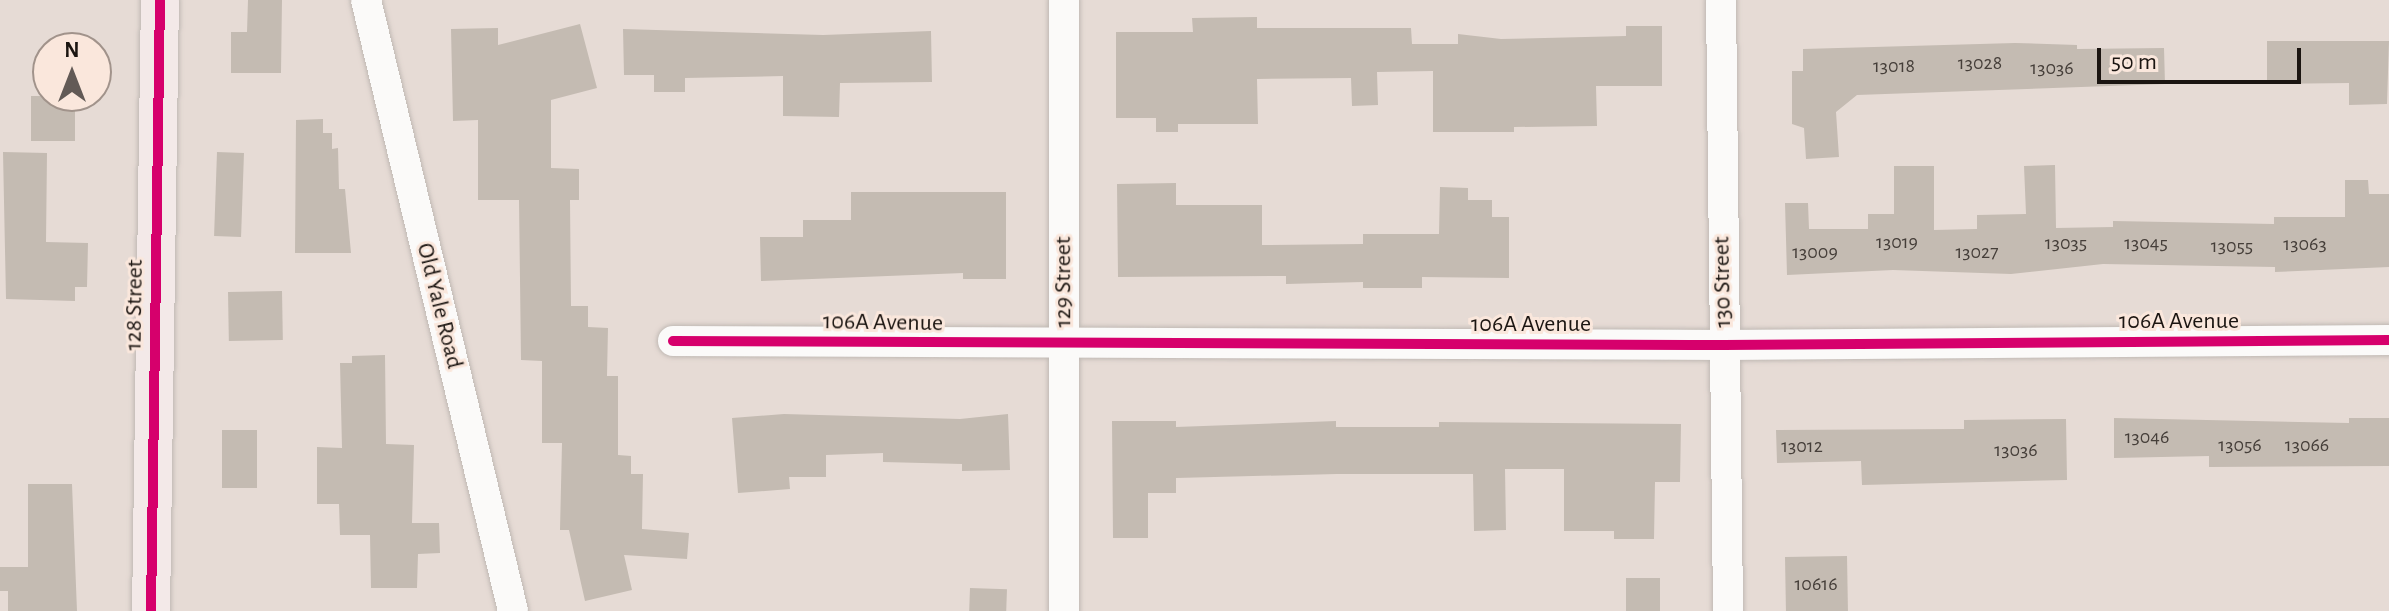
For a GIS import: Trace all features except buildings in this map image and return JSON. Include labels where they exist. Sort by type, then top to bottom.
[{"type":"main road","name":"128 Street","points":[[151,611],[160,0]]},
{"type":"street","name":"Old Yale Road","points":[[366,0],[513,611]]},
{"type":"street","name":"129 Street","points":[[1064,0],[1064,611]]},
{"type":"street","name":"130 Street","points":[[1721,0],[1728,611]]},
{"type":"street","name":"106A Avenue","points":[[673,341],[1064,345],[1724,345],[2389,340]]},
{"type":"cycle path","points":[[151,611],[160,0]]},
{"type":"cycle path","points":[[673,341],[1724,345],[2389,340]]}]
